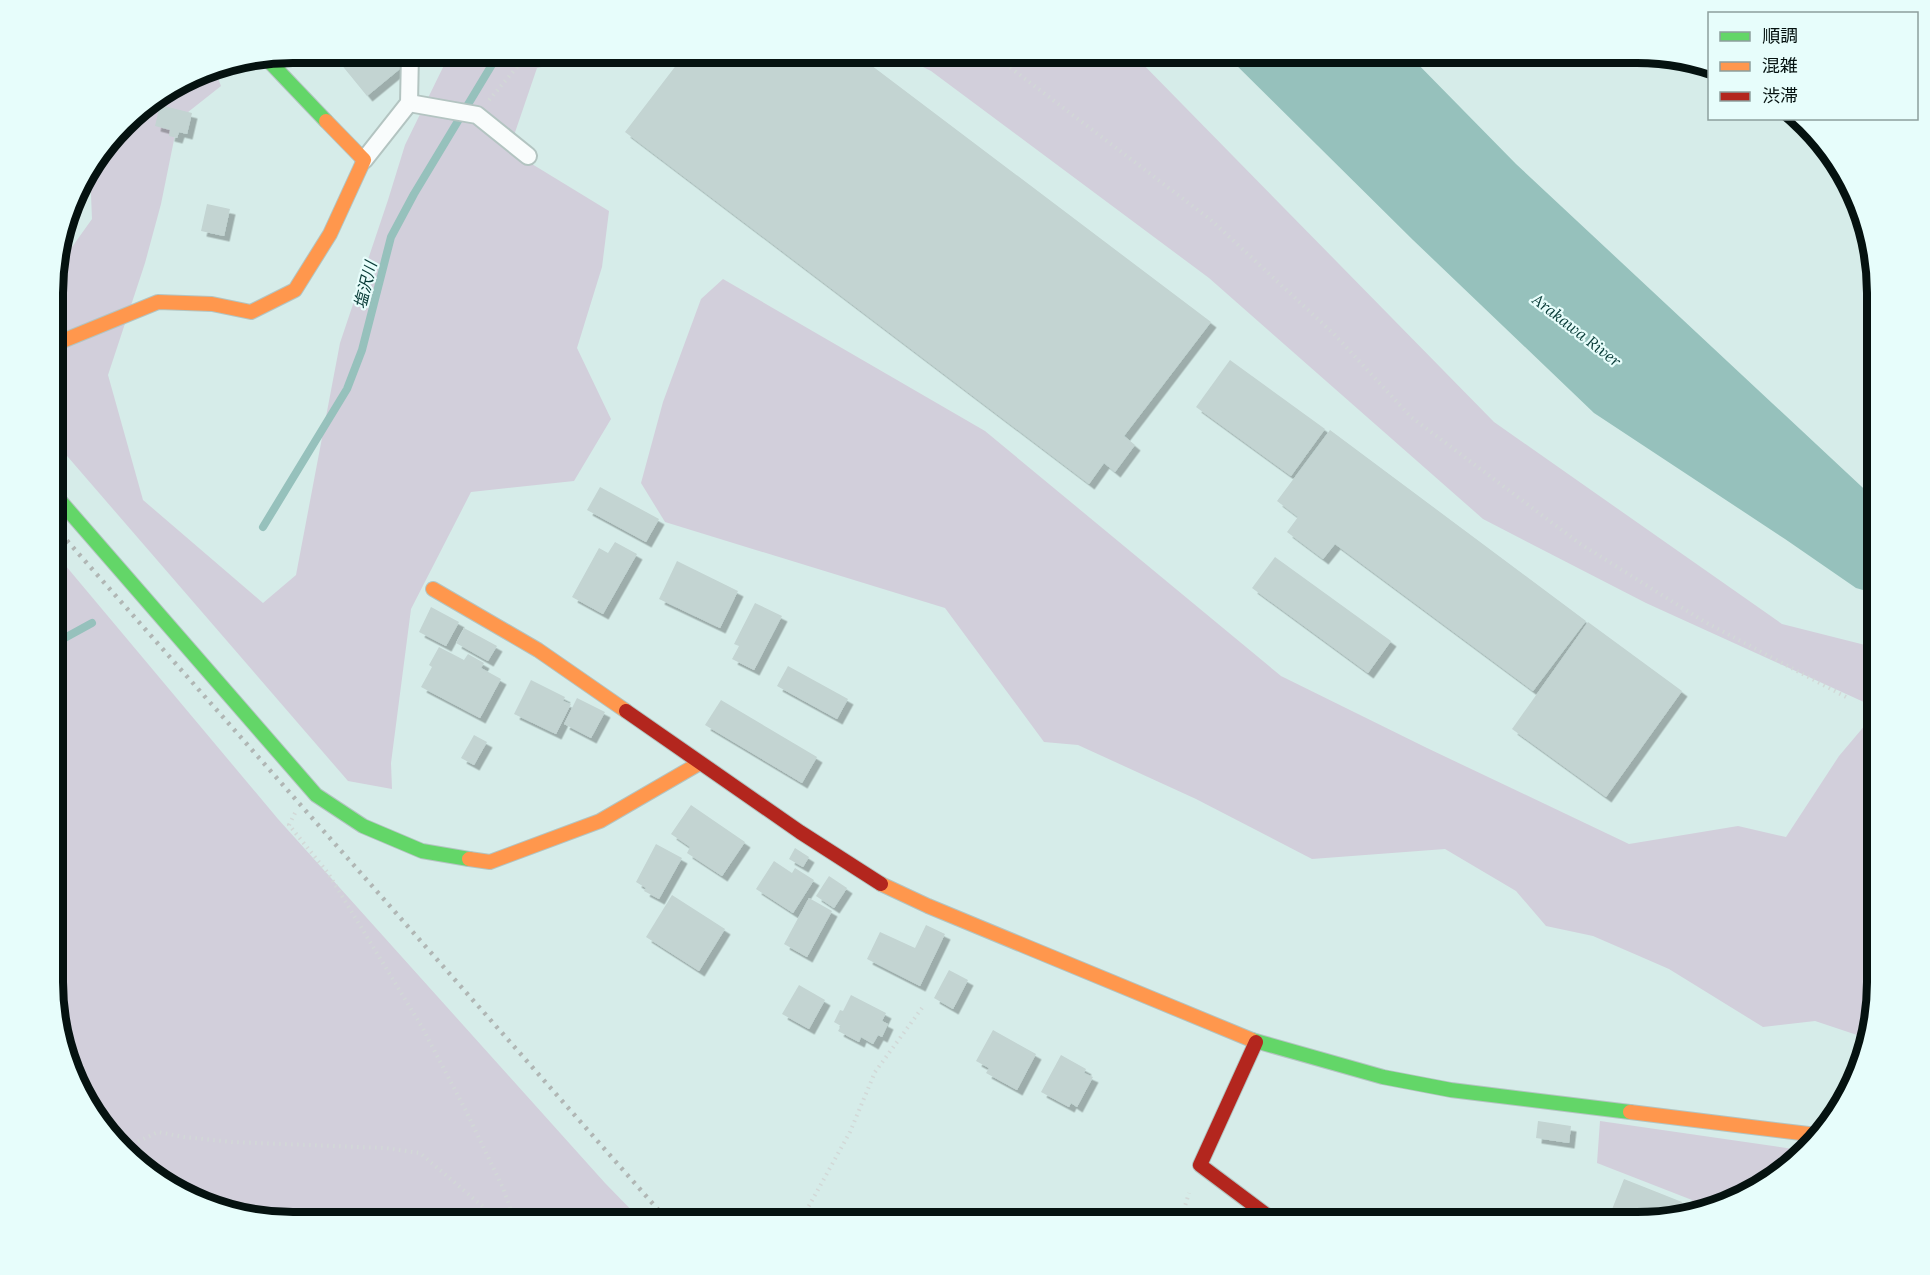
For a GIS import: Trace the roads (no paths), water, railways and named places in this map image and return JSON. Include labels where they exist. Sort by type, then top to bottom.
[{"type":"street","points":[[63,340],[158,302],[212,304],[251,312],[295,290],[330,234],[364,160],[272,64]]},
{"type":"street","points":[[63,505],[316,795],[363,826],[422,851],[490,862],[600,821],[700,763]]},
{"type":"street","points":[[433,589],[538,650],[800,832],[879,883],[928,906],[1256,1042],[1383,1077],[1451,1090],[1810,1134]]},
{"type":"street","points":[[1256,1042],[1200,1165],[1263,1212]]},
{"type":"lane","points":[[364,160],[409,103],[410,63]]},
{"type":"lane","points":[[409,103],[477,115],[528,156]]},
{"type":"water","name":"Arakawa River","points":[[1234,63],[1417,63],[1516,164],[1867,492],[1867,591],[1856,588],[1594,413],[1413,240]]},
{"type":"waterway","name":"塩沢川","points":[[263,527],[347,389],[362,350],[391,237],[414,194],[493,63]]},
{"type":"waterway","name":"塩沢川","points":[[63,639],[92,623]]},
{"type":"railway","points":[[63,536],[660,1212]]}]
